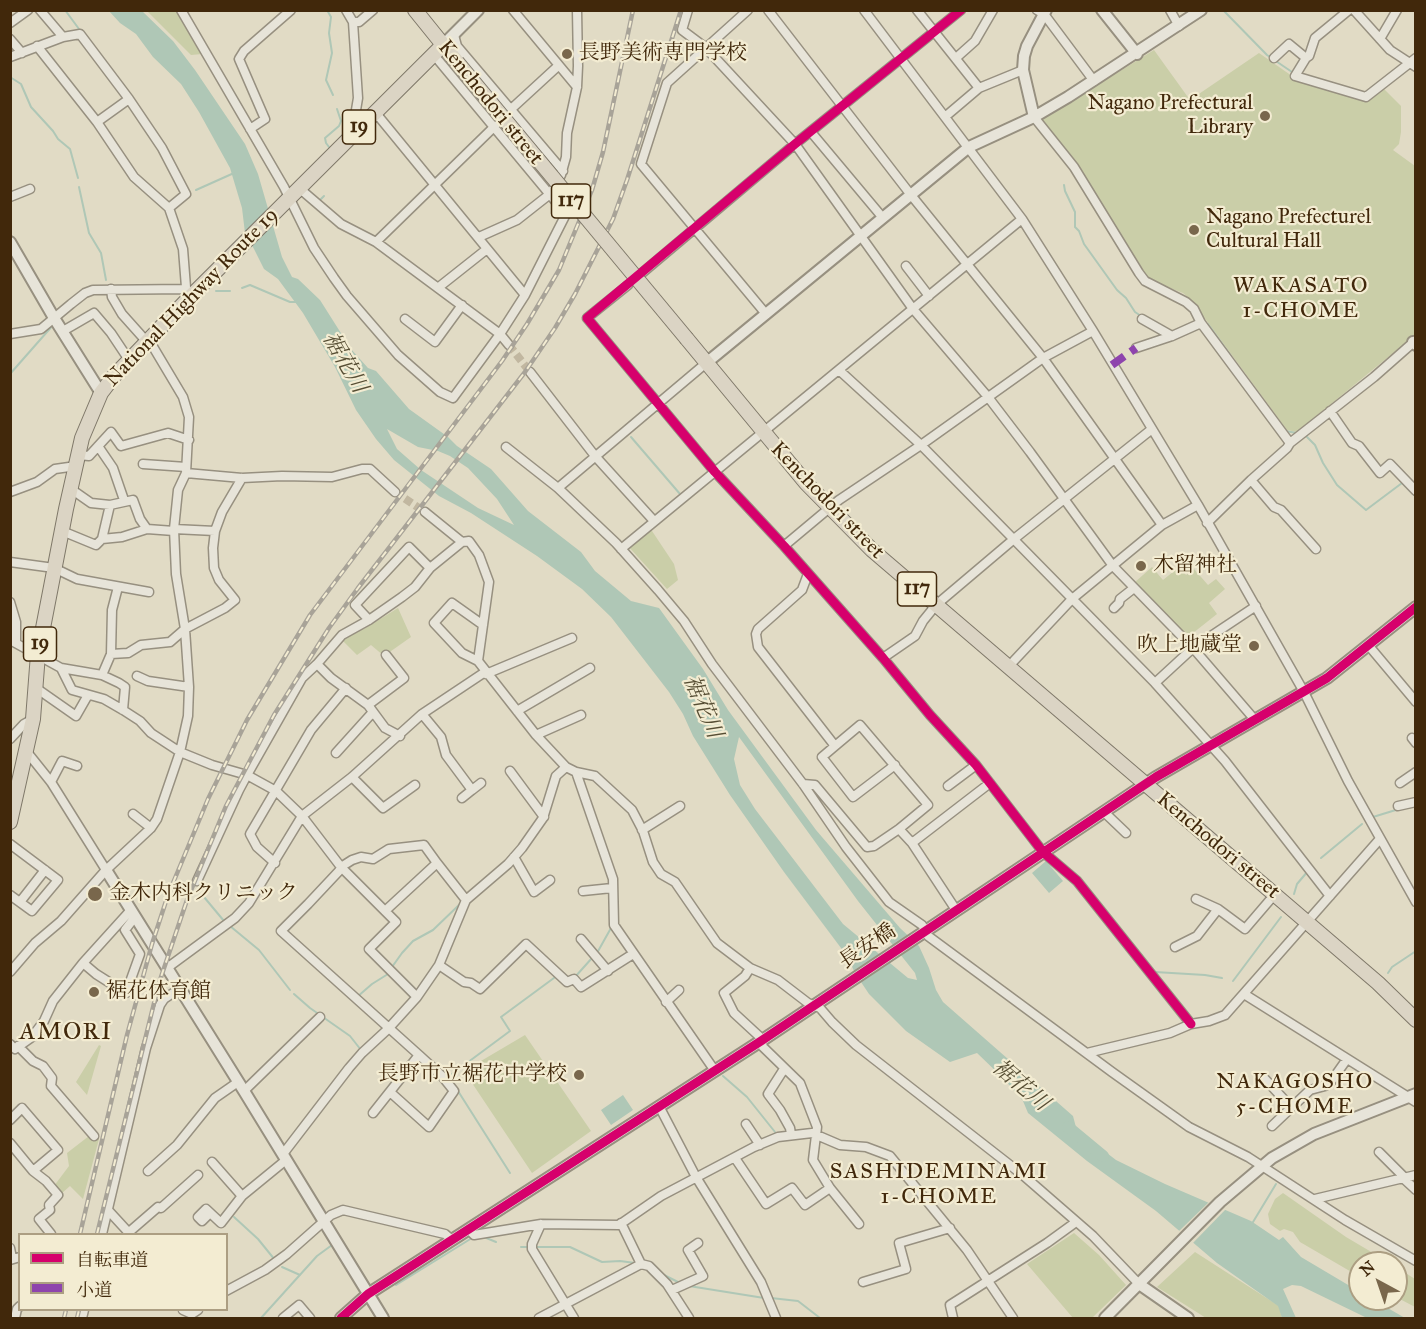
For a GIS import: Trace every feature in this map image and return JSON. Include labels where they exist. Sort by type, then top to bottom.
[{"type":"highway","name":"Kenchodori street","points":[[415,10],[687,339],[705,364],[829,508],[872,550],[1275,894],[1378,983],[1416,1020]]},
{"type":"highway","name":"National Highway Route 19","points":[[10,822],[33,719],[38,654],[54,568],[82,438],[101,393],[186,294],[224,264],[352,134],[444,45]]},
{"type":"street","points":[[10,23],[28,10]]},
{"type":"street","points":[[40,10],[63,37]]},
{"type":"street","points":[[181,10],[291,196],[314,248],[347,296],[398,355],[440,392],[453,398],[500,334],[525,295],[566,214],[495,127],[444,45]]},
{"type":"street","points":[[250,129],[265,119],[239,59],[244,51],[291,10]]},
{"type":"street","points":[[346,10],[353,22],[358,98],[352,134]]},
{"type":"street","points":[[353,22],[359,22],[373,10]]},
{"type":"street","points":[[444,45],[478,10]]},
{"type":"street","points":[[513,10],[577,87]]},
{"type":"street","points":[[479,237],[517,220],[550,194],[563,171],[567,133],[577,87],[577,10]]},
{"type":"street","points":[[688,10],[682,30],[706,48],[795,144],[914,309],[988,397],[1113,566],[1193,648],[1254,720]]},
{"type":"street","points":[[748,10],[667,83],[641,164],[766,314]]},
{"type":"street","points":[[768,10],[911,195],[1042,358],[1162,525]]},
{"type":"street","points":[[864,10],[1022,219],[1093,331],[1256,606],[1304,692],[1379,840],[1416,902]]},
{"type":"street","points":[[917,10],[979,88]]},
{"type":"street","points":[[642,273],[795,144],[961,10]]},
{"type":"street","points":[[1102,10],[1139,52]]},
{"type":"street","points":[[1110,10],[1139,52]]},
{"type":"street","points":[[1170,10],[1179,26]]},
{"type":"street","points":[[558,488],[969,147],[1034,117],[1094,81],[1201,10]]},
{"type":"street","points":[[1352,10],[1380,39],[1390,50],[1413,63],[1366,97],[1295,76],[1309,56],[1315,38],[1352,10]]},
{"type":"street","points":[[1380,39],[1397,10]]},
{"type":"street","points":[[956,58],[975,41],[990,12]]},
{"type":"street","points":[[1094,81],[1042,12],[1023,56],[1023,70],[1034,117],[1074,167],[1145,281],[1186,302],[1194,309],[1201,323],[1290,443]]},
{"type":"street","points":[[10,57],[63,37],[80,34],[129,99],[162,148],[186,194],[169,208]]},
{"type":"street","points":[[10,39],[22,53]]},
{"type":"street","points":[[1274,58],[1289,44],[1306,58]]},
{"type":"street","points":[[444,45],[458,46],[563,171]]},
{"type":"street","points":[[37,46],[97,122],[134,177],[169,208],[183,249],[186,294],[93,290],[85,293],[57,323]]},
{"type":"street","points":[[510,110],[558,66]]},
{"type":"street","points":[[946,116],[979,88],[1023,70]]},
{"type":"street","points":[[97,122],[129,99]]},
{"type":"street","points":[[375,112],[525,295]]},
{"type":"street","points":[[376,242],[495,127]]},
{"type":"street","points":[[811,132],[883,218]]},
{"type":"street","points":[[10,197],[30,189]]},
{"type":"street","points":[[291,196],[376,242],[500,334],[509,345]]},
{"type":"street","points":[[621,549],[1022,219]]},
{"type":"street","points":[[10,242],[101,393]]},
{"type":"street","points":[[439,287],[488,249]]},
{"type":"street","points":[[906,266],[929,296]]},
{"type":"street","points":[[628,285],[587,318],[714,472],[784,546],[883,658],[930,716],[976,765],[1043,852],[1077,881],[1191,1024]]},
{"type":"street","points":[[10,972],[35,944],[61,921],[106,870],[151,828],[157,819],[180,752],[188,716],[189,687],[185,629],[176,574],[174,530],[178,490],[186,470],[189,417],[183,397],[170,372],[148,341],[122,314],[111,291]]},
{"type":"street","points":[[405,319],[435,342],[462,305]]},
{"type":"street","points":[[10,334],[41,329],[94,313],[129,360]]},
{"type":"street","points":[[1142,319],[1172,336]]},
{"type":"street","points":[[1136,348],[1201,323]]},
{"type":"street","points":[[784,546],[829,508],[1042,358],[1093,331]]},
{"type":"street","points":[[1207,523],[1290,443],[1415,342]]},
{"type":"street","points":[[840,371],[921,445],[1155,683],[1211,745],[1330,896]]},
{"type":"street","points":[[530,372],[595,456],[654,521]]},
{"type":"street","points":[[1330,411],[1352,443],[1359,446],[1380,473],[1390,464],[1416,491]]},
{"type":"street","points":[[883,658],[915,636],[936,605],[1014,539],[1152,429]]},
{"type":"street","points":[[10,492],[37,482],[55,469],[89,456],[111,432],[121,446],[168,433],[189,440]]},
{"type":"street","points":[[98,446],[113,468],[124,500]]},
{"type":"street","points":[[506,447],[558,488],[621,549],[684,621],[712,664],[889,902],[922,925],[924,933],[1189,1127],[1315,1199],[1345,1221],[1416,1261]]},
{"type":"street","points":[[143,464],[242,478],[332,477],[362,469],[370,470],[395,492]]},
{"type":"street","points":[[111,654],[128,653],[141,645],[165,644],[185,629],[236,600],[219,580],[214,568],[214,531],[222,512],[242,478]]},
{"type":"street","points":[[1251,480],[1316,549]]},
{"type":"street","points":[[71,489],[90,502],[110,505],[124,500],[133,500],[140,519],[147,529]]},
{"type":"street","points":[[62,531],[96,545],[102,539],[110,505]]},
{"type":"street","points":[[1009,666],[1072,599],[1162,525],[1198,505]]},
{"type":"street","points":[[425,512],[462,542]]},
{"type":"street","points":[[102,539],[122,537],[147,529],[214,531]]},
{"type":"street","points":[[197,881],[238,790],[302,678],[342,635],[369,620],[415,587],[430,568],[462,542],[469,541],[479,555],[489,582],[478,662]]},
{"type":"street","points":[[369,620],[355,606],[409,547],[430,568]]},
{"type":"street","points":[[10,562],[54,568],[77,579],[149,592]]},
{"type":"street","points":[[808,574],[802,590],[767,620],[756,634],[758,647],[836,746]]},
{"type":"street","points":[[102,675],[111,654],[112,610],[118,587]]},
{"type":"street","points":[[1114,608],[1120,599],[1134,588]]},
{"type":"street","points":[[10,602],[16,622],[13,641],[62,668],[102,675],[125,687],[123,710]]},
{"type":"street","points":[[483,625],[452,603],[434,623],[462,653],[478,662],[536,735],[566,767],[595,777],[632,810],[653,862],[661,874],[675,882],[717,943],[750,968],[778,980],[813,1006],[820,1008],[855,1045],[1024,1176],[1093,1236],[1141,1282],[1188,1318]]},
{"type":"street","points":[[1155,683],[1193,648],[1256,606]]},
{"type":"street","name":"長安橋","points":[[341,1318],[368,1294],[761,1041],[1146,784],[1327,678],[1416,607]]},
{"type":"street","points":[[167,968],[235,918],[249,903],[302,816],[352,777],[422,714],[486,673],[572,638]]},
{"type":"street","points":[[1369,646],[1416,702]]},
{"type":"street","points":[[336,753],[370,709],[404,678],[386,655]]},
{"type":"street","points":[[317,664],[330,678],[346,688],[370,709],[385,728],[400,736]]},
{"type":"street","points":[[62,668],[72,690],[104,699],[140,721],[151,733],[180,752],[212,765],[247,775],[276,791],[302,816],[341,867],[396,922],[369,949],[417,997]]},
{"type":"street","points":[[517,711],[590,668]]},
{"type":"street","points":[[137,676],[148,681],[189,687]]},
{"type":"street","points":[[36,688],[76,716],[88,695]]},
{"type":"street","points":[[274,863],[257,847],[250,834],[312,730],[346,688]]},
{"type":"street","points":[[422,714],[441,737],[446,755],[472,790]]},
{"type":"street","points":[[536,735],[581,715]]},
{"type":"street","points":[[10,739],[24,724],[33,719]]},
{"type":"street","points":[[803,784],[815,785],[867,847],[874,846],[899,829],[928,804],[895,765],[860,725],[822,757],[853,798],[895,765]]},
{"type":"street","points":[[27,752],[51,782],[383,1318]]},
{"type":"street","points":[[51,782],[62,761],[77,766]]},
{"type":"street","points":[[948,786],[976,765]]},
{"type":"street","points":[[210,1213],[221,1223],[242,1196],[284,1157],[362,1053],[417,997],[439,965],[466,900],[514,857],[544,817],[556,776],[566,767]]},
{"type":"street","points":[[510,771],[544,817]]},
{"type":"street","points":[[576,772],[613,879],[614,925],[715,1071]]},
{"type":"street","points":[[1400,783],[1416,772]]},
{"type":"street","points":[[352,777],[383,808],[415,785]]},
{"type":"street","points":[[462,798],[481,783]]},
{"type":"street","points":[[912,843],[990,783]]},
{"type":"street","points":[[1398,806],[1416,802]]},
{"type":"street","points":[[642,830],[677,810]]},
{"type":"street","points":[[1104,812],[1126,833]]},
{"type":"street","points":[[134,814],[151,828]]},
{"type":"street","points":[[899,829],[912,843],[956,910]]},
{"type":"street","points":[[1087,1053],[1170,1033],[1191,1024],[1225,1015],[1379,840]]},
{"type":"street","points":[[10,844],[58,880],[32,911],[10,895]]},
{"type":"street","points":[[390,1092],[429,1127],[454,1091],[442,1076],[280,931],[341,867],[361,857],[373,859],[389,849],[424,845],[466,900]]},
{"type":"street","points":[[514,857],[534,892],[550,880]]},
{"type":"street","points":[[385,911],[437,863]]},
{"type":"street","points":[[20,902],[45,870]]},
{"type":"street","points":[[583,891],[612,888]]},
{"type":"street","points":[[1196,899],[1218,909],[1245,929],[1275,894]]},
{"type":"street","points":[[1175,947],[1197,936],[1218,909]]},
{"type":"street","points":[[83,963],[126,993],[140,954],[125,930],[132,914]]},
{"type":"street","points":[[94,1136],[51,1086],[52,1078],[43,1066],[33,1061],[14,1045],[32,1037],[44,1021],[53,1001],[83,963],[132,914]]},
{"type":"street","points":[[580,939],[608,971]]},
{"type":"street","points":[[439,965],[464,982],[471,983],[480,989],[526,944],[567,982],[574,979],[581,987],[633,954]]},
{"type":"street","points":[[750,968],[746,976],[724,993],[734,1013],[760,1037],[763,1047],[784,1070],[800,1083],[818,1127],[813,1160],[830,1188],[860,1224]]},
{"type":"street","points":[[102,1233],[146,1048],[160,1005],[164,999],[179,989]]},
{"type":"street","points":[[666,1002],[679,990]]},
{"type":"street","points":[[1244,994],[1413,1098]]},
{"type":"street","points":[[148,1171],[177,1145],[215,1098],[241,1087],[320,1017]]},
{"type":"street","points":[[373,1113],[419,1055]]},
{"type":"street","points":[[1272,1126],[1310,1090],[1330,1083],[1347,1059]]},
{"type":"street","points":[[784,1070],[768,1094],[780,1110],[791,1134]]},
{"type":"street","points":[[1264,1078],[1291,1107]]},
{"type":"street","points":[[1105,1318],[1220,1202],[1259,1168],[1314,1134],[1413,1098]]},
{"type":"street","points":[[659,1106],[696,1177],[761,1282],[776,1318]]},
{"type":"street","points":[[10,1120],[22,1108],[58,1150],[33,1171]]},
{"type":"street","points":[[746,1124],[760,1145]]},
{"type":"street","points":[[469,1230],[474,1235],[541,1224],[621,1223],[661,1196],[760,1145],[791,1134],[818,1134],[840,1145],[866,1147],[890,1156],[950,1228],[1013,1318]]},
{"type":"street","points":[[10,1143],[33,1171],[58,1195],[49,1205],[50,1209],[39,1219],[50,1233]]},
{"type":"street","points":[[1379,1152],[1416,1190]]},
{"type":"street","points":[[735,1158],[766,1204],[792,1188],[805,1205],[830,1188]]},
{"type":"street","points":[[213,1162],[242,1196]]},
{"type":"street","points":[[130,1233],[198,1175]]},
{"type":"street","points":[[1315,1199],[1416,1175]]},
{"type":"street","points":[[107,1209],[128,1233]]},
{"type":"street","points":[[228,1290],[265,1270],[337,1212],[347,1210],[445,1234],[452,1240]]},
{"type":"street","points":[[953,1318],[950,1305],[1076,1222]]},
{"type":"street","points":[[621,1223],[641,1264]]},
{"type":"street","points":[[541,1224],[532,1249],[574,1318]]},
{"type":"street","points":[[863,1282],[906,1269],[899,1243],[950,1228]]},
{"type":"street","points":[[672,1290],[703,1276],[688,1250],[698,1243]]},
{"type":"street","points":[[539,1318],[641,1264],[649,1266],[672,1290],[689,1318]]},
{"type":"street","points":[[283,1318],[298,1305],[310,1318]]},
{"type":"shaded area","points":[[147,11],[177,11],[202,54],[191,55]]},
{"type":"shaded area","points":[[1154,50],[1190,100],[1259,53],[1292,76],[1365,101],[1382,87],[1401,106],[1399,144],[1393,150],[1415,166],[1415,335],[1297,432],[1287,430],[1192,301],[1183,293],[1149,280],[1041,120]]},
{"type":"shaded area","points":[[650,528],[674,564],[678,580],[667,589],[628,546]]},
{"type":"shaded area","points":[[1152,567],[1163,580],[1179,567],[1186,575],[1194,569],[1208,585],[1216,579],[1225,589],[1209,603],[1217,614],[1188,637],[1134,583]]},
{"type":"shaded area","points":[[398,608],[411,637],[384,656],[371,645],[357,655],[343,641],[350,634],[364,629]]},
{"type":"shaded area","points":[[525,1035],[591,1131],[532,1173],[464,1071]]},
{"type":"shaded area","points":[[99,1045],[101,1046],[87,1095],[76,1082]]},
{"type":"shaded area","points":[[89,1136],[99,1139],[83,1199],[70,1186],[61,1194],[54,1186],[69,1166],[67,1153]]},
{"type":"shaded area","points":[[1283,1193],[1370,1251],[1348,1251],[1348,1270],[1300,1242],[1293,1232],[1284,1229],[1280,1231],[1270,1224],[1268,1214],[1275,1199]]},
{"type":"shaded area","points":[[1074,1233],[1099,1255],[1126,1285],[1092,1318],[1073,1318],[1027,1264]]},
{"type":"shaded area","points":[[1195,1252],[1279,1306],[1282,1318],[1206,1318],[1157,1287]]},
{"type":"shaded area","points":[[1408,1275],[1415,1279],[1415,1307],[1408,1303]]},
{"type":"water","points":[[109,11],[142,11],[173,41],[195,70],[245,144],[258,174],[282,257],[292,277],[298,279],[320,300],[351,349],[368,368],[376,371],[409,409],[491,469],[528,511],[581,552],[595,571],[631,601],[659,608],[703,669],[728,710],[816,830],[900,928],[919,946],[943,1002],[1073,1116],[1078,1135],[1096,1150],[1103,1150],[1116,1160],[1165,1184],[1251,1221],[1279,1240],[1283,1237],[1301,1257],[1348,1285],[1348,1309],[1301,1286],[1292,1285],[1283,1289],[1296,1318],[1282,1318],[1278,1306],[1217,1263],[1156,1211],[1087,1161],[1028,1113],[1023,1101],[977,1053],[950,1062],[906,1031],[869,994],[847,956],[730,795],[669,692],[611,617],[582,589],[537,556],[471,513],[439,496],[394,460],[376,439],[356,410],[335,367],[303,313],[278,279],[264,269],[245,233],[242,208],[230,168],[199,112],[181,84],[153,57],[136,34],[120,23]],"holes":[[[387,429],[418,447],[450,456],[468,468],[497,499],[514,525],[478,508],[421,470],[397,449]],[[739,737],[858,901],[915,973],[917,980],[908,978],[843,924],[755,809],[740,785],[734,759]]]},
{"type":"water","points":[[1046,861],[1063,881],[1049,893],[1032,873]]},
{"type":"water","points":[[623,1095],[633,1110],[611,1125],[601,1110]]},
{"type":"water","points":[[1353,1311],[1393,1311],[1405,1318],[1367,1318]]},
{"type":"pier","points":[[1210,1201],[1227,1208],[1191,1245],[1177,1233]]},
{"type":"waterway","points":[[65,10],[79,29]]},
{"type":"waterway","points":[[327,10],[331,17],[329,33],[332,53],[326,80],[333,95]]},
{"type":"waterway","points":[[1223,10],[1267,55],[1292,72]]},
{"type":"waterway","points":[[1365,93],[1389,74]]},
{"type":"waterway","points":[[10,77],[21,84],[31,107],[58,139],[70,149],[78,178]]},
{"type":"waterway","points":[[122,83],[129,93]]},
{"type":"waterway","points":[[329,147],[325,138],[339,126],[341,121],[337,109]]},
{"type":"waterway","points":[[196,190],[234,173]]},
{"type":"waterway","points":[[1064,185],[1075,212],[1075,227],[1084,244],[1117,290],[1141,316]]},
{"type":"waterway","points":[[79,187],[89,233],[101,253],[106,280]]},
{"type":"waterway","points":[[319,201],[324,196]]},
{"type":"waterway","points":[[242,288],[250,285],[290,302],[298,302]]},
{"type":"waterway","points":[[216,291],[230,291]]},
{"type":"waterway","points":[[10,374],[54,324]]},
{"type":"waterway","points":[[1208,324],[1231,356]]},
{"type":"waterway","points":[[1385,362],[1397,352]]},
{"type":"waterway","points":[[1285,431],[1297,433]]},
{"type":"waterway","points":[[1306,436],[1315,445],[1337,485],[1366,510],[1402,483],[1416,497]]},
{"type":"waterway","points":[[631,437],[680,494]]},
{"type":"waterway","points":[[1218,759],[1228,771]]},
{"type":"waterway","points":[[1373,817],[1399,809]]},
{"type":"waterway","points":[[1321,858],[1362,824]]},
{"type":"waterway","points":[[1294,894],[1297,884],[1308,871]]},
{"type":"waterway","points":[[204,897],[224,921]]},
{"type":"waterway","points":[[392,967],[413,941],[433,930],[460,904]]},
{"type":"waterway","points":[[1233,981],[1281,917]]},
{"type":"waterway","points":[[230,926],[259,950],[290,990]]},
{"type":"waterway","points":[[597,953],[611,928]]},
{"type":"waterway","points":[[1388,973],[1392,967],[1416,951]]},
{"type":"waterway","points":[[575,977],[592,958]]},
{"type":"waterway","points":[[1155,972],[1222,978]]},
{"type":"waterway","points":[[357,997],[388,974]]},
{"type":"waterway","points":[[450,1079],[448,1077],[510,1031],[501,1017],[558,975]]},
{"type":"waterway","points":[[294,994],[350,1036],[361,1050]]},
{"type":"waterway","points":[[723,1076],[747,1097],[775,1132]]},
{"type":"waterway","points":[[458,1091],[510,1173]]},
{"type":"waterway","name":"裾花川","points":[[1068,1127],[1103,1156]]},
{"type":"waterway","points":[[1253,1222],[1276,1184]]},
{"type":"waterway","points":[[234,1217],[258,1239],[275,1260]]},
{"type":"waterway","points":[[484,1237],[496,1242]]},
{"type":"waterway","points":[[396,1285],[472,1238]]},
{"type":"waterway","points":[[261,1318],[317,1256],[332,1245]]},
{"type":"waterway","points":[[521,1247],[529,1247]]},
{"type":"waterway","points":[[534,1247],[570,1247],[602,1262],[635,1263]]},
{"type":"waterway","points":[[282,1267],[300,1275]]},
{"type":"waterway","points":[[662,1274],[680,1283]]},
{"type":"waterway","points":[[689,1286],[764,1298]]},
{"type":"waterway","points":[[771,1298],[798,1301],[820,1318]]},
{"type":"tunnel","points":[[509,345],[530,372]]},
{"type":"tunnel","points":[[395,492],[425,512]]},
{"type":"railway","points":[[80,1233],[127,1035],[152,944],[168,895],[208,799],[247,720],[310,615],[502,361],[559,270],[592,190],[603,152],[633,10]]},
{"type":"railway","points":[[97,1233],[159,983],[187,900],[226,806],[274,715],[329,628],[525,372],[575,294],[613,219],[681,10]]},
{"type":"railway","points":[[64,1318],[66,1311]]},
{"type":"railway","points":[[77,1318],[79,1311]]},
{"type":"marked path","points":[[1112,365],[1136,348]]},
{"type":"cycle path","points":[[961,10],[795,144],[587,318],[715,472],[784,546],[976,765],[1043,852],[1077,881],[1191,1024]]},
{"type":"cycle path","points":[[341,1318],[368,1294],[761,1041],[1156,777],[1327,678],[1416,607]]},
{"type":"place","name":"長野美術専門学校","points":[[567,54]]},
{"type":"place","name":"Nagano Prefectural Library","points":[[1265,116]]},
{"type":"place","name":"Nagano Prefecturel Cultural Hall","points":[[1194,230]]},
{"type":"place","name":"木留神社","points":[[1141,566]]},
{"type":"place","name":"吹上地蔵堂","points":[[1254,646]]},
{"type":"place","name":"金木内科クリニック","points":[[95,894]]},
{"type":"place","name":"裾花体育館","points":[[94,992]]},
{"type":"place","name":"長野市立裾花中学校","points":[[579,1075]]},
{"type":"district","name":"WAKASATO 1-CHOME","points":[[1301,300]]},
{"type":"district","name":"AMORI","points":[[66,1033]]},
{"type":"district","name":"NAKAGOSHO 5-CHOME","points":[[1295,1096]]},
{"type":"district","name":"SASHIDEMINAMI 1-CHOME","points":[[939,1186]]}]
